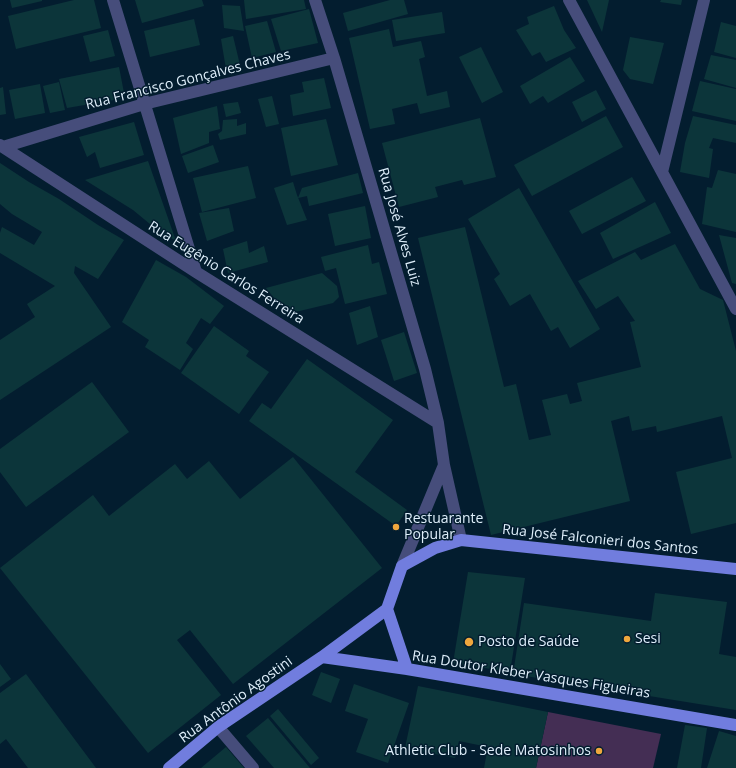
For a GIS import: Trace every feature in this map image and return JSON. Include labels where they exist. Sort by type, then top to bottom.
[{"type":"main road","points":[[407,669],[387,609],[402,566],[436,548],[461,540]]},
{"type":"main road","name":"Rua José Falconieri dos Santos","points":[[461,540],[736,569]]},
{"type":"main road","name":"Rua Antônio Agostini","points":[[169,768],[218,727],[322,657],[387,609]]},
{"type":"main road","name":"Rua Doutor Kleber Vasques Figueiras","points":[[322,657],[407,669],[736,725]]},
{"type":"street","points":[[113,0],[196,272]]},
{"type":"street","name":"Rua José Alves Luiz","points":[[315,0],[334,58],[425,369],[438,423],[444,465],[461,540]]},
{"type":"street","points":[[569,0],[736,309]]},
{"type":"street","points":[[662,172],[704,0]]},
{"type":"street","name":"Rua Francisco Gonçalves Chaves","points":[[1,146],[144,104],[334,58]]},
{"type":"street","name":"Rua Eugênio Carlos Ferreira","points":[[1,146],[196,272],[438,423]]},
{"type":"street","points":[[402,566],[444,465]]},
{"type":"street","points":[[218,727],[253,768]]},
{"type":"shaded area","name":"Athletic Club - Sede Matosinhos","points":[[548,712],[661,734],[653,768],[536,768]]},
{"type":"building","points":[[10,0],[42,0],[42,1],[12,8]]},
{"type":"building","points":[[74,0],[94,0],[101,28],[16,49],[8,16]]},
{"type":"building","points":[[135,0],[202,0],[204,6],[142,23]]},
{"type":"building","points":[[244,0],[304,0],[306,9],[246,19]]},
{"type":"building","points":[[390,0],[404,0],[408,14],[348,31],[343,13]]},
{"type":"building","points":[[587,0],[609,0],[602,32]]},
{"type":"building","points":[[661,0],[682,0],[681,5],[660,2]]},
{"type":"building","points":[[222,5],[240,6],[244,31],[224,28]]},
{"type":"building","points":[[554,6],[564,30],[576,48],[546,62],[540,52],[532,56],[516,30],[529,24],[527,17]]},
{"type":"building","points":[[309,9],[318,43],[281,51],[271,19]]},
{"type":"building","points":[[442,12],[445,33],[396,41],[392,20]]},
{"type":"building","points":[[194,19],[200,45],[150,57],[144,31]]},
{"type":"building","points":[[267,21],[276,52],[252,58],[245,26]]},
{"type":"building","points":[[721,22],[736,26],[736,58],[714,52]]},
{"type":"building","points":[[389,29],[393,47],[421,41],[425,57],[419,59],[427,96],[447,91],[450,107],[420,114],[417,103],[392,109],[395,124],[370,129],[349,38]]},
{"type":"building","points":[[108,30],[115,56],[90,62],[83,36]]},
{"type":"building","points":[[233,36],[240,65],[226,69],[221,39]]},
{"type":"building","points":[[630,37],[664,43],[653,84],[630,79],[623,70]]},
{"type":"building","points":[[481,47],[503,92],[482,103],[459,57]]},
{"type":"building","points":[[711,55],[736,60],[736,88],[704,79]]},
{"type":"building","points":[[570,57],[585,81],[548,103],[543,96],[530,104],[520,86]]},
{"type":"building","points":[[119,67],[125,98],[67,108],[59,79]]},
{"type":"building","points":[[324,78],[331,108],[293,116],[290,95],[304,92],[302,82]]},
{"type":"building","points":[[700,81],[736,89],[736,121],[692,111]]},
{"type":"building","points":[[59,82],[65,110],[50,113],[43,86]]},
{"type":"building","points":[[40,84],[45,113],[15,119],[9,90]]},
{"type":"building","points":[[3,87],[6,114],[0,115],[0,88]]},
{"type":"building","points":[[596,90],[606,109],[582,122],[572,102]]},
{"type":"building","points":[[272,96],[279,124],[266,127],[258,99]]},
{"type":"building","points":[[238,102],[241,113],[226,117],[223,104]]},
{"type":"building","points":[[217,106],[220,129],[209,132],[209,143],[181,154],[173,118]]},
{"type":"building","points":[[606,116],[623,147],[532,196],[514,165]]},
{"type":"building","points":[[693,116],[736,125],[736,143],[713,138],[709,148],[713,149],[709,178],[680,172],[685,143]]},
{"type":"building","points":[[480,118],[496,177],[464,185],[462,180],[435,187],[438,197],[399,207],[382,143]]},
{"type":"building","points":[[237,119],[237,126],[246,123],[246,134],[220,140],[218,134],[222,131],[223,120]]},
{"type":"building","points":[[326,119],[338,165],[291,176],[281,128]]},
{"type":"building","points":[[134,122],[144,155],[100,168],[95,152],[87,157],[79,137]]},
{"type":"building","points":[[213,145],[219,162],[188,173],[182,156]]},
{"type":"building","points":[[148,161],[176,241],[156,229],[133,210],[85,180]]},
{"type":"building","points":[[0,163],[124,240],[98,279],[75,266],[74,273],[111,327],[0,400],[0,340],[35,317],[27,304],[55,286],[0,253],[0,233],[2,227],[34,245],[42,232],[12,214],[0,204]]},
{"type":"building","points":[[248,166],[256,198],[202,212],[193,178]]},
{"type":"building","points":[[718,170],[736,174],[736,232],[702,224],[707,187],[712,188]]},
{"type":"building","points":[[358,173],[363,193],[309,206],[307,196],[298,198],[302,188]]},
{"type":"building","points":[[632,177],[646,201],[582,234],[569,211]]},
{"type":"building","points":[[293,182],[307,220],[287,225],[274,188]]},
{"type":"building","points":[[519,188],[600,329],[570,348],[558,327],[551,331],[530,294],[510,306],[494,279],[500,274],[468,219]]},
{"type":"building","points":[[655,202],[671,233],[613,259],[600,233]]},
{"type":"building","points":[[365,206],[371,238],[335,246],[328,214]]},
{"type":"building","points":[[229,208],[234,231],[207,241],[199,213]]},
{"type":"building","points":[[465,227],[504,387],[516,384],[529,440],[551,435],[542,400],[567,394],[570,404],[582,401],[577,383],[641,367],[630,322],[635,321],[618,296],[596,309],[578,281],[635,252],[641,260],[675,244],[700,289],[723,300],[736,351],[736,523],[691,534],[676,472],[732,458],[722,416],[657,432],[656,426],[632,431],[629,416],[611,421],[630,501],[491,535],[418,238]]},
{"type":"building","points":[[719,235],[736,238],[736,284],[732,283]]},
{"type":"building","points":[[247,241],[249,253],[264,246],[268,262],[228,273],[223,249]]},
{"type":"building","points":[[368,245],[372,264],[379,262],[387,294],[345,304],[336,268],[325,271],[321,257]]},
{"type":"building","points":[[156,260],[186,277],[224,306],[210,324],[201,318],[186,343],[193,349],[180,370],[145,347],[149,340],[122,322]]},
{"type":"building","points":[[322,273],[337,286],[339,297],[333,303],[287,314],[266,288]]},
{"type":"building","points":[[370,306],[378,337],[357,345],[349,313]]},
{"type":"building","points":[[214,326],[249,351],[246,356],[269,372],[239,414],[181,373]]},
{"type":"building","points":[[404,332],[417,373],[394,381],[381,340]]},
{"type":"building","points":[[307,359],[393,420],[355,472],[407,510],[396,526],[249,421],[262,403],[271,409]]},
{"type":"building","points":[[92,382],[129,432],[26,507],[0,472],[0,449]]},
{"type":"building","points":[[293,457],[382,568],[233,684],[190,630],[177,640],[221,695],[148,753],[0,568],[93,495],[109,516],[175,464],[187,479],[209,461],[240,499]]},
{"type":"building","points":[[468,572],[525,578],[510,672],[453,663]]},
{"type":"building","name":"Sesi","points":[[655,593],[727,602],[719,654],[736,657],[736,710],[513,674],[524,603],[651,621]]},
{"type":"building","points":[[0,664],[11,679],[0,687]]},
{"type":"building","points":[[321,672],[340,679],[331,703],[312,695]]},
{"type":"building","points":[[26,674],[96,768],[28,768],[6,739],[0,744],[0,693]]},
{"type":"building","points":[[354,684],[409,703],[388,763],[356,752],[368,719],[345,711]]},
{"type":"building","points":[[418,686],[548,712],[536,768],[484,768],[488,747],[459,741],[455,758],[405,748]]},
{"type":"building","points":[[278,709],[319,758],[311,765],[270,716]]},
{"type":"building","points":[[268,718],[310,768],[274,768],[246,736]]},
{"type":"building","points":[[685,725],[707,728],[701,768],[677,768]]},
{"type":"building","points":[[719,731],[736,736],[736,768],[707,768]]},
{"type":"building","points":[[226,747],[244,768],[201,768]]},
{"type":"place","name":"Restuarante Popular","points":[[396,527]]},
{"type":"place","name":"Sesi","points":[[627,639]]},
{"type":"place","name":"Posto de Saúde","points":[[469,642]]},
{"type":"place","name":"Athletic Club - Sede Matosinhos","points":[[599,751]]}]
